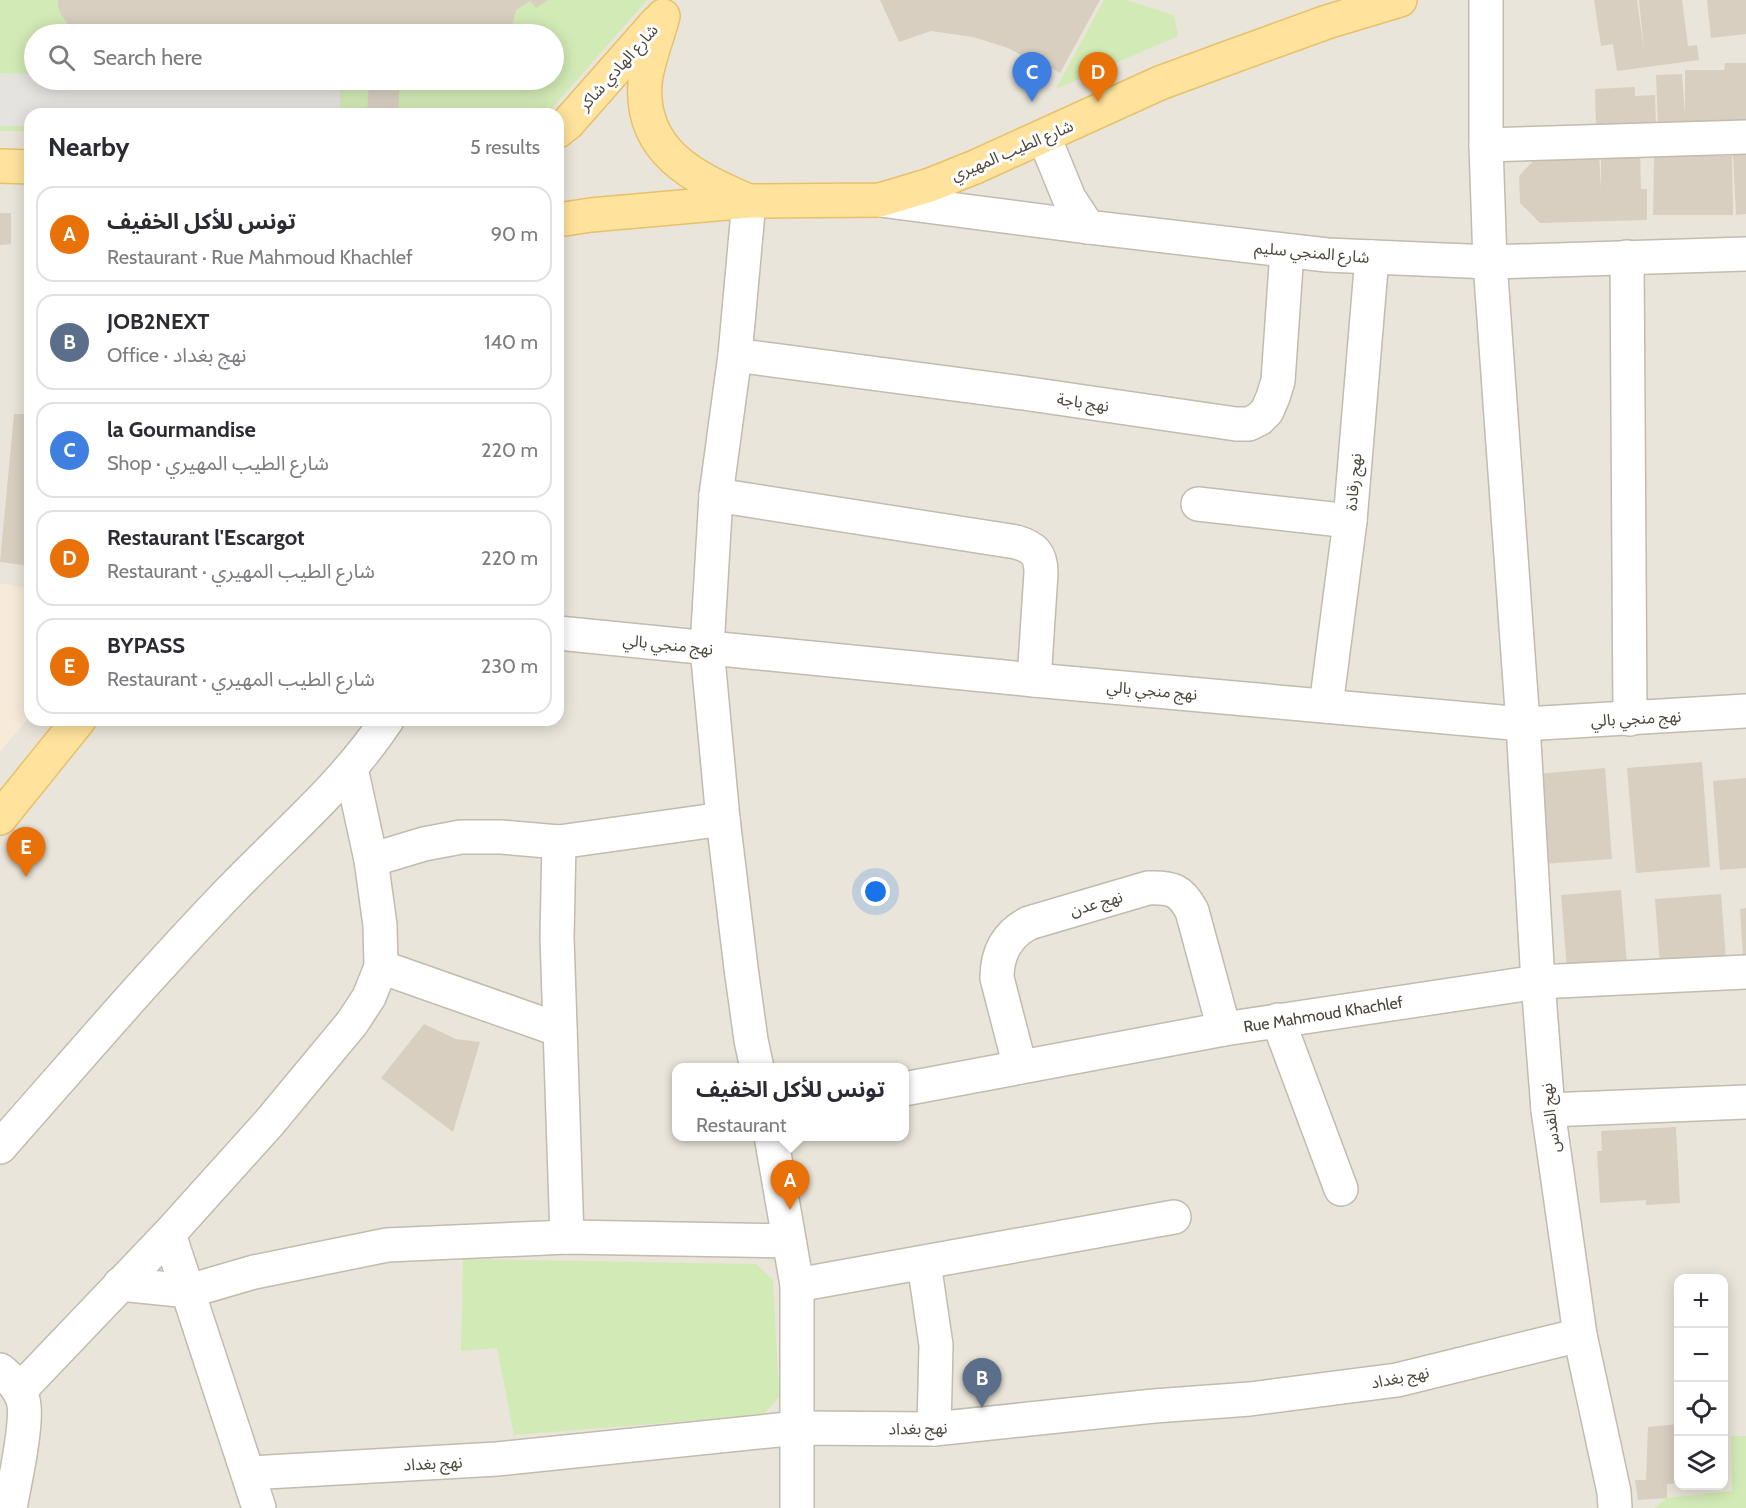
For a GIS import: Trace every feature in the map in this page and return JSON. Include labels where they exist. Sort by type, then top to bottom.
[{"type":"main road","name":"شارع الطيب المهيري","points":[[564,219],[749,201],[880,200],[930,185],[1044,137],[1160,84],[1225,58],[1327,22],[1400,0]]},
{"type":"main road","name":"شارع الهادي شاكر","points":[[564,126],[670,8]]},
{"type":"main road","points":[[670,8],[645,81],[645,107],[652,127],[674,160],[690,173],[749,201]]},
{"type":"main road","points":[[0,166],[24,167]]},
{"type":"main road","points":[[0,818],[74,726]]},
{"type":"street","name":"نهج القدس","points":[[1486,0],[1486,145],[1490,262],[1548,1110],[1580,1335],[1614,1492],[1615,1508]]},
{"type":"street","points":[[1044,137],[1069,198],[1088,227]]},
{"type":"street","points":[[1486,145],[1746,137]]},
{"type":"street","name":"شارع المنجي سليم","points":[[880,200],[1287,251],[1372,257],[1490,262],[1746,254]]},
{"type":"street","points":[[749,201],[735,355],[716,495],[707,648],[723,819],[742,978],[756,1063]]},
{"type":"street","name":"نهج باجة","points":[[735,355],[1249,424],[1259,419],[1267,411],[1278,381],[1287,251]]},
{"type":"street","name":"نهج رقادة","points":[[1326,706],[1350,521],[1372,257]]},
{"type":"street","points":[[1627,257],[1630,718]]},
{"type":"street","points":[[716,495],[1030,546],[1037,552],[1041,561],[1034,680]]},
{"type":"street","points":[[1198,504],[1350,521]]},
{"type":"street","name":"نهج منجي بالي","points":[[564,634],[1034,680],[1523,724],[1746,711]]},
{"type":"street","points":[[0,1147],[230,891],[351,768],[382,726]]},
{"type":"street","points":[[10,1508],[24,1414],[23,1402],[9,1381],[120,1284],[169,1234],[270,1123],[352,1023],[369,997],[381,967],[380,925],[371,860],[351,768]]},
{"type":"street","points":[[371,860],[424,844],[461,837],[501,837],[559,842],[723,819]]},
{"type":"street","points":[[559,842],[557,937],[567,1237]]},
{"type":"street","name":"نهج عدن","points":[[1020,1067],[998,978],[997,965],[1007,940],[1016,929],[1029,923],[1148,888],[1175,890],[1185,898],[1192,911],[1224,1029]]},
{"type":"street","points":[[381,967],[560,1030]]},
{"type":"street","name":"Rue Mahmoud Khachlef","points":[[909,1088],[1224,1029],[1538,982],[1746,972]]},
{"type":"street","points":[[1278,1020],[1341,1189]]},
{"type":"street","points":[[1548,1110],[1746,1102]]},
{"type":"street","points":[[772,1141],[797,1285],[797,1508]]},
{"type":"street","points":[[797,1285],[1174,1217]]},
{"type":"street","points":[[169,1234],[259,1508]]},
{"type":"street","points":[[120,1284],[189,1291],[254,1272],[387,1245],[567,1237],[788,1241]]},
{"type":"street","points":[[924,1263],[936,1345],[934,1429]]},
{"type":"street","name":"نهج بغداد","points":[[249,1473],[497,1459],[798,1428],[934,1429],[1142,1407],[1250,1399],[1397,1380],[1580,1335]]},
{"type":"shaded area","points":[[0,0],[1746,0],[1746,1508],[0,1508]]},
{"type":"shaded area","points":[[0,73],[24,74],[24,90],[340,90],[340,108],[24,108],[24,126],[0,126]]},
{"type":"shaded area","points":[[0,583],[24,588],[24,723],[0,752]]},
{"type":"green space","points":[[0,0],[647,0],[552,108],[24,108],[24,131],[0,131]]},
{"type":"green space","points":[[1104,0],[1126,0],[1174,15],[1178,36],[1056,89]]},
{"type":"green space","points":[[463,1259],[756,1264],[773,1280],[779,1397],[763,1415],[514,1435],[497,1348],[461,1351]]},
{"type":"green space","points":[[1731,1436],[1746,1436],[1746,1508],[1654,1508],[1667,1498],[1732,1491]]},
{"type":"building","points":[[58,0],[548,0],[536,8],[530,1],[516,10],[512,24],[67,24],[58,7]]},
{"type":"building","points":[[880,0],[1100,0],[1060,73],[1040,62],[1035,68],[1023,56],[1008,48],[973,37],[931,31],[899,42]]},
{"type":"building","points":[[1594,0],[1637,0],[1644,51],[1639,0],[1682,0],[1688,46],[1697,45],[1699,60],[1617,71],[1613,44],[1601,46]]},
{"type":"building","points":[[1707,0],[1746,0],[1746,34],[1711,38]]},
{"type":"building","points":[[1725,63],[1746,63],[1746,125],[1658,125],[1656,75],[1682,74],[1685,115],[1685,70],[1724,70]]},
{"type":"building","points":[[1635,87],[1635,96],[1655,95],[1656,125],[1596,127],[1595,89]]},
{"type":"building","points":[[368,90],[399,90],[398,108],[367,108]]},
{"type":"building","points":[[1640,153],[1641,189],[1647,189],[1647,220],[1540,223],[1520,203],[1519,176],[1537,157],[1599,154],[1601,189],[1601,154]]},
{"type":"building","points":[[1733,154],[1746,154],[1746,214],[1736,215]]},
{"type":"building","points":[[1654,156],[1732,156],[1733,215],[1653,215]]},
{"type":"building","points":[[0,213],[11,213],[11,244],[0,245]]},
{"type":"building","points":[[14,414],[24,414],[24,565],[0,562]]},
{"type":"building","points":[[1702,762],[1710,867],[1636,873],[1627,768]]},
{"type":"building","points":[[1605,768],[1612,859],[1543,864],[1536,774]]},
{"type":"building","points":[[1746,778],[1746,868],[1720,870],[1713,781]]},
{"type":"building","points":[[1621,890],[1627,965],[1567,970],[1561,895]]},
{"type":"building","points":[[1721,894],[1726,959],[1660,965],[1655,899]]},
{"type":"building","points":[[1746,908],[1746,956],[1743,956],[1740,909]]},
{"type":"building","points":[[424,1024],[456,1039],[480,1042],[453,1132],[381,1078]]},
{"type":"building","points":[[1676,1127],[1680,1203],[1646,1205],[1646,1200],[1600,1203],[1597,1151],[1602,1151],[1601,1131]]},
{"type":"building","points":[[1674,1424],[1674,1483],[1667,1484],[1667,1498],[1638,1500],[1635,1480],[1646,1480],[1648,1427]]},
{"type":"place","name":"la Gourmandise","points":[[1032,102]]},
{"type":"place","name":"Restaurant l'Escargot","points":[[1098,102]]},
{"type":"place","name":"BYPASS","points":[[26,877]]},
{"type":"place","name":"تونس للأكل الخفيف","points":[[790,1210]]},
{"type":"place","name":"JOB2NEXT","points":[[982,1408]]}]
